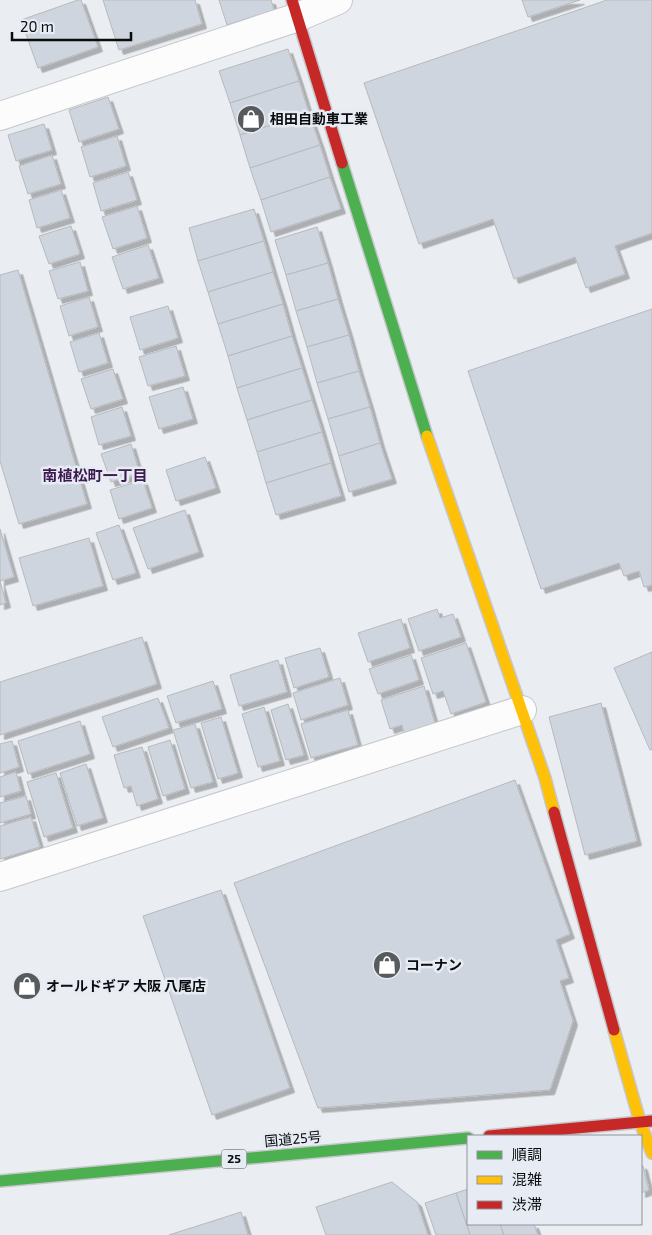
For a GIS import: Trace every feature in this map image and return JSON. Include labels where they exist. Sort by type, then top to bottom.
[{"type":"main road","points":[[295,8],[428,441],[545,778],[646,1122],[652,1153]]},
{"type":"main road","points":[[500,1135],[646,1122]]},
{"type":"main road","name":"国道25号","points":[[0,1180],[467,1138]]},
{"type":"street","points":[[0,116],[295,8],[338,0]]},
{"type":"street","points":[[0,877],[522,710]]},
{"type":"building","points":[[81,0],[98,47],[38,68],[21,20]]},
{"type":"building","points":[[103,0],[195,0],[202,24],[119,50]]},
{"type":"building","points":[[219,0],[271,0],[274,10],[227,25]]},
{"type":"building","points":[[522,0],[580,0],[528,17]]},
{"type":"building","points":[[607,0],[652,0],[652,233],[615,246],[625,274],[586,288],[575,257],[514,279],[493,219],[419,244],[364,83]]},
{"type":"building","points":[[288,49],[299,81],[230,103],[219,71]]},
{"type":"building","points":[[299,81],[309,113],[240,135],[230,103]]},
{"type":"building","points":[[108,97],[119,129],[79,142],[69,110]]},
{"type":"building","points":[[309,113],[320,145],[250,168],[240,135]]},
{"type":"building","points":[[44,124],[52,150],[16,161],[8,135]]},
{"type":"building","points":[[117,136],[126,166],[90,177],[81,147]]},
{"type":"building","points":[[320,145],[330,177],[261,200],[250,168]]},
{"type":"building","points":[[52,155],[61,184],[28,194],[19,166]]},
{"type":"building","points":[[128,172],[137,200],[101,211],[93,183]]},
{"type":"building","points":[[330,177],[341,209],[271,232],[261,200]]},
{"type":"building","points":[[61,190],[70,218],[37,228],[29,200]]},
{"type":"building","points":[[137,206],[147,238],[113,249],[102,217]]},
{"type":"building","points":[[254,209],[264,241],[198,261],[189,228]]},
{"type":"building","points":[[71,226],[80,254],[49,264],[39,236]]},
{"type":"building","points":[[317,227],[328,263],[286,275],[275,240]]},
{"type":"building","points":[[264,241],[273,272],[208,292],[198,261]]},
{"type":"building","points":[[148,245],[159,278],[123,289],[112,257]]},
{"type":"building","points":[[80,262],[88,291],[58,299],[49,271]]},
{"type":"building","points":[[328,263],[338,299],[296,311],[286,275]]},
{"type":"building","points":[[18,270],[87,504],[19,524],[0,461],[0,275]]},
{"type":"building","points":[[273,272],[283,304],[218,324],[208,292]]},
{"type":"building","points":[[89,297],[98,327],[69,336],[60,306]]},
{"type":"building","points":[[338,299],[349,335],[307,347],[296,311]]},
{"type":"building","points":[[283,304],[292,336],[228,356],[218,324]]},
{"type":"building","points":[[168,306],[178,338],[140,350],[130,317]]},
{"type":"building","points":[[652,309],[652,585],[644,587],[639,571],[624,576],[619,563],[541,589],[468,371]]},
{"type":"building","points":[[99,333],[108,363],[79,372],[70,342]]},
{"type":"building","points":[[349,335],[359,371],[317,383],[307,347]]},
{"type":"building","points":[[292,336],[302,368],[237,388],[228,356]]},
{"type":"building","points":[[176,346],[185,376],[148,386],[139,357]]},
{"type":"building","points":[[302,368],[312,400],[247,420],[237,388]]},
{"type":"building","points":[[113,369],[123,399],[91,409],[81,379]]},
{"type":"building","points":[[359,371],[370,407],[328,419],[317,383]]},
{"type":"building","points":[[183,387],[193,419],[159,429],[149,397]]},
{"type":"building","points":[[312,400],[322,432],[257,452],[247,420]]},
{"type":"building","points":[[122,407],[131,436],[99,445],[91,417]]},
{"type":"building","points":[[370,407],[380,443],[339,456],[328,419]]},
{"type":"building","points":[[322,432],[331,463],[266,483],[257,452]]},
{"type":"building","points":[[380,443],[392,479],[349,492],[339,456]]},
{"type":"building","points":[[131,444],[140,474],[111,482],[101,454]]},
{"type":"building","points":[[205,457],[216,488],[176,501],[166,470]]},
{"type":"building","points":[[331,463],[341,496],[276,515],[266,483]]},
{"type":"building","points":[[143,480],[152,508],[119,519],[110,490]]},
{"type":"building","points":[[185,510],[199,552],[148,569],[133,528]]},
{"type":"building","points":[[119,525],[136,573],[113,580],[96,533]]},
{"type":"building","points":[[0,529],[14,577],[0,581]]},
{"type":"building","points":[[89,538],[103,586],[33,606],[19,558]]},
{"type":"building","points":[[0,581],[6,603],[0,605]]},
{"type":"building","points":[[437,609],[440,618],[453,614],[461,637],[419,651],[408,619]]},
{"type":"building","points":[[401,619],[410,648],[368,662],[358,633]]},
{"type":"building","points":[[142,637],[157,684],[0,735],[0,682]]},
{"type":"building","points":[[466,643],[486,702],[451,714],[443,691],[433,694],[421,658]]},
{"type":"building","points":[[320,648],[329,677],[294,688],[285,658]]},
{"type":"building","points":[[652,652],[652,749],[650,750],[614,668]]},
{"type":"building","points":[[411,655],[419,680],[378,694],[369,669]]},
{"type":"building","points":[[278,660],[287,692],[239,706],[230,675]]},
{"type":"building","points":[[340,678],[348,705],[301,720],[293,693]]},
{"type":"building","points":[[213,681],[222,709],[176,723],[167,696]]},
{"type":"building","points":[[424,686],[436,727],[405,736],[402,725],[390,729],[381,700]]},
{"type":"building","points":[[158,698],[169,728],[113,747],[102,717]]},
{"type":"building","points":[[601,703],[637,841],[585,855],[549,717]]},
{"type":"building","points":[[288,704],[304,755],[286,760],[271,710]]},
{"type":"building","points":[[264,707],[280,761],[258,767],[242,714]]},
{"type":"building","points":[[348,710],[358,745],[311,758],[301,724]]},
{"type":"building","points":[[221,717],[238,773],[218,779],[201,723]]},
{"type":"building","points":[[80,721],[90,754],[28,774],[18,741]]},
{"type":"building","points":[[195,724],[213,782],[191,788],[173,730]]},
{"type":"building","points":[[170,740],[185,789],[163,796],[148,747]]},
{"type":"building","points":[[12,741],[19,767],[0,773],[0,744]]},
{"type":"building","points":[[142,747],[158,799],[137,806],[131,786],[124,788],[114,755]]},
{"type":"building","points":[[86,764],[103,818],[77,826],[60,773]]},
{"type":"building","points":[[16,772],[21,791],[0,797],[0,777]]},
{"type":"building","points":[[56,773],[73,828],[44,837],[27,782]]},
{"type":"building","points":[[515,780],[570,934],[556,940],[569,978],[560,981],[573,1021],[550,1090],[318,1108],[234,883]]},
{"type":"building","points":[[26,796],[31,814],[0,823],[0,803]]},
{"type":"building","points":[[31,817],[40,847],[0,859],[0,826]]},
{"type":"building","points":[[221,890],[290,1088],[212,1115],[143,916]]},
{"type":"building","points":[[642,1165],[643,1166],[649,1190],[642,1193]]},
{"type":"building","points":[[392,1182],[417,1202],[428,1235],[326,1235],[316,1207]]},
{"type":"building","points":[[467,1189],[467,1225],[500,1225],[504,1235],[470,1235],[456,1193]]},
{"type":"building","points":[[456,1193],[470,1235],[436,1235],[425,1203]]},
{"type":"building","points":[[241,1212],[248,1235],[169,1235]]},
{"type":"building","points":[[500,1225],[534,1225],[538,1235],[504,1235]]},
{"type":"traffic: fast","points":[[342,163],[427,436]]},
{"type":"traffic: fast","points":[[0,1181],[467,1138]]},
{"type":"traffic: slow","points":[[427,436],[545,778],[554,812]]},
{"type":"traffic: slow","points":[[614,1030],[640,1122],[652,1153]]},
{"type":"traffic: jam","points":[[292,0],[342,163]]},
{"type":"traffic: jam","points":[[554,812],[614,1030]]},
{"type":"traffic: jam","points":[[500,1135],[652,1121]]},
{"type":"place","name":"相田自動車工業","points":[[251,119]]},
{"type":"place","name":"コーナン","points":[[387,965]]},
{"type":"place","name":"オールドギア 大阪 八尾店","points":[[27,986]]},
{"type":"district","name":"南植松町一丁目","points":[[95,476]]}]
